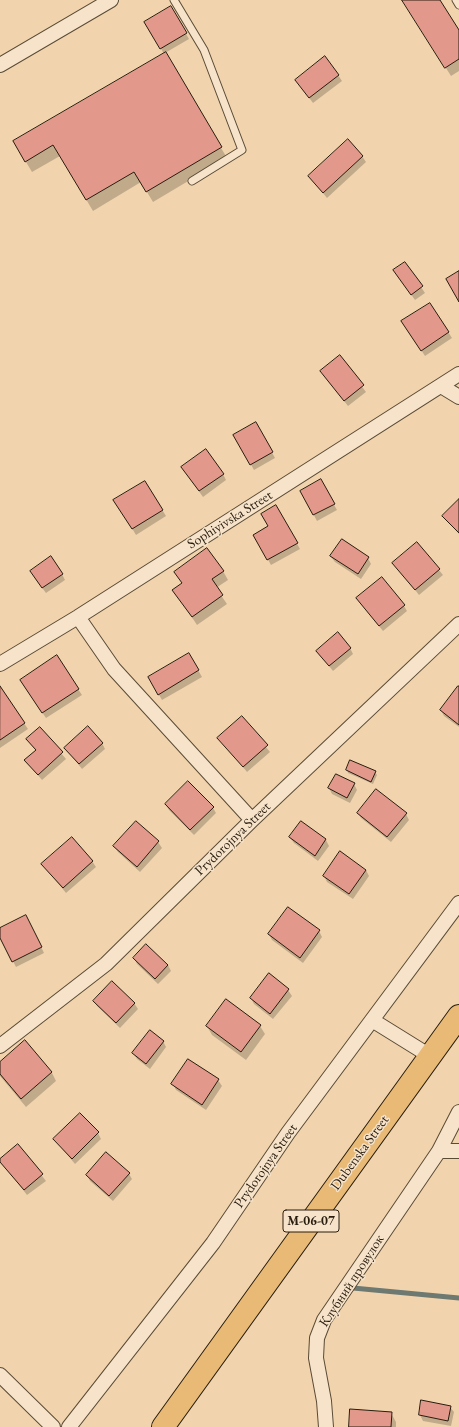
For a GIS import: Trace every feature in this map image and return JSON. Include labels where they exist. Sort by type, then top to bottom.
[{"type":"main road","name":"Dubenska Street","points":[[163,1427],[459,1016]]},
{"type":"street","points":[[0,65],[111,0]]},
{"type":"street","name":"Sophiyivska Street","points":[[0,664],[78,617],[459,374]]},
{"type":"street","points":[[441,386],[459,396]]},
{"type":"street","points":[[78,617],[114,669],[252,820]]},
{"type":"street","name":"Prydorojnya Street","points":[[0,1046],[106,964],[252,820],[459,624]]},
{"type":"street","name":"Prydorojnya Street","points":[[69,1427],[212,1243],[288,1133],[459,903]]},
{"type":"street","points":[[372,1020],[430,1056]]},
{"type":"street","name":"Клубний провулок","points":[[326,1427],[324,1401],[316,1358],[317,1338],[324,1320],[439,1151],[459,1112]]},
{"type":"street","points":[[439,1151],[459,1152]]},
{"type":"street","points":[[0,1375],[53,1427]]},
{"type":"lane","points":[[174,0],[204,50],[242,150],[192,181]]},
{"type":"lane","points":[[456,0],[459,5]]},
{"type":"building","points":[[402,0],[440,0],[459,30],[459,59],[445,68]]},
{"type":"building","points":[[171,6],[187,33],[160,49],[144,22]]},
{"type":"building","points":[[166,52],[222,147],[146,192],[134,172],[86,200],[53,145],[25,162],[13,141]]},
{"type":"building","points":[[325,56],[339,75],[309,98],[295,80]]},
{"type":"building","points":[[348,139],[363,156],[323,193],[308,176]]},
{"type":"building","points":[[405,262],[423,286],[411,295],[393,270]]},
{"type":"building","points":[[459,271],[459,302],[446,279]]},
{"type":"building","points":[[430,303],[449,332],[421,351],[401,321]]},
{"type":"building","points":[[340,355],[364,385],[344,401],[320,371]]},
{"type":"building","points":[[256,422],[273,452],[250,465],[233,435]]},
{"type":"building","points":[[206,449],[224,474],[199,491],[181,467]]},
{"type":"building","points":[[321,479],[335,504],[313,515],[300,491]]},
{"type":"building","points":[[145,481],[163,510],[132,529],[113,500]]},
{"type":"building","points":[[459,499],[459,533],[442,516]]},
{"type":"building","points":[[276,505],[298,543],[267,560],[253,535],[268,526],[261,514]]},
{"type":"building","points":[[342,539],[369,557],[358,574],[330,556]]},
{"type":"building","points":[[417,542],[440,569],[415,590],[392,563]]},
{"type":"building","points":[[207,548],[224,571],[212,579],[223,595],[192,617],[172,590],[182,583],[174,572]]},
{"type":"building","points":[[51,556],[63,574],[42,588],[30,571]]},
{"type":"building","points":[[382,577],[405,605],[379,626],[356,598]]},
{"type":"building","points":[[338,632],[351,648],[329,666],[316,651]]},
{"type":"building","points":[[189,653],[199,670],[158,695],[148,677]]},
{"type":"building","points":[[57,655],[79,689],[42,713],[20,680]]},
{"type":"building","points":[[0,686],[25,723],[0,740]]},
{"type":"building","points":[[459,686],[459,725],[440,710]]},
{"type":"building","points":[[242,716],[268,745],[243,767],[217,738]]},
{"type":"building","points":[[88,726],[103,743],[79,764],[64,748]]},
{"type":"building","points":[[40,727],[63,752],[38,775],[24,760],[36,750],[26,739]]},
{"type":"building","points":[[350,760],[376,771],[371,782],[346,770]]},
{"type":"building","points":[[336,774],[355,783],[347,798],[328,788]]},
{"type":"building","points":[[188,781],[214,807],[190,830],[165,804]]},
{"type":"building","points":[[376,789],[407,813],[387,837],[357,813]]},
{"type":"building","points":[[136,821],[159,841],[137,867],[113,846]]},
{"type":"building","points":[[301,821],[326,839],[315,856],[289,837]]},
{"type":"building","points":[[72,837],[93,861],[63,888],[41,864]]},
{"type":"building","points":[[340,851],[366,870],[349,894],[323,876]]},
{"type":"building","points":[[288,907],[320,930],[300,958],[268,934]]},
{"type":"building","points":[[26,915],[42,947],[12,962],[0,938],[0,928]]},
{"type":"building","points":[[146,944],[168,965],[155,979],[133,958]]},
{"type":"building","points":[[269,973],[289,989],[270,1014],[250,998]]},
{"type":"building","points":[[112,981],[135,1003],[116,1023],[93,1001]]},
{"type":"building","points":[[226,999],[261,1025],[241,1052],[206,1026]]},
{"type":"building","points":[[150,1030],[164,1041],[146,1064],[132,1053]]},
{"type":"building","points":[[25,1040],[52,1072],[21,1099],[0,1074],[0,1062]]},
{"type":"building","points":[[188,1059],[219,1079],[202,1105],[171,1084]]},
{"type":"building","points":[[80,1113],[99,1132],[72,1159],[53,1139]]},
{"type":"building","points":[[18,1144],[43,1174],[24,1190],[0,1162],[0,1159]]},
{"type":"building","points":[[106,1152],[130,1173],[109,1196],[86,1175]]},
{"type":"building","points":[[421,1400],[451,1406],[448,1421],[419,1415]]},
{"type":"building","points":[[350,1409],[392,1412],[391,1427],[349,1427]]},
{"type":"waterway","points":[[353,1288],[459,1298]]}]
